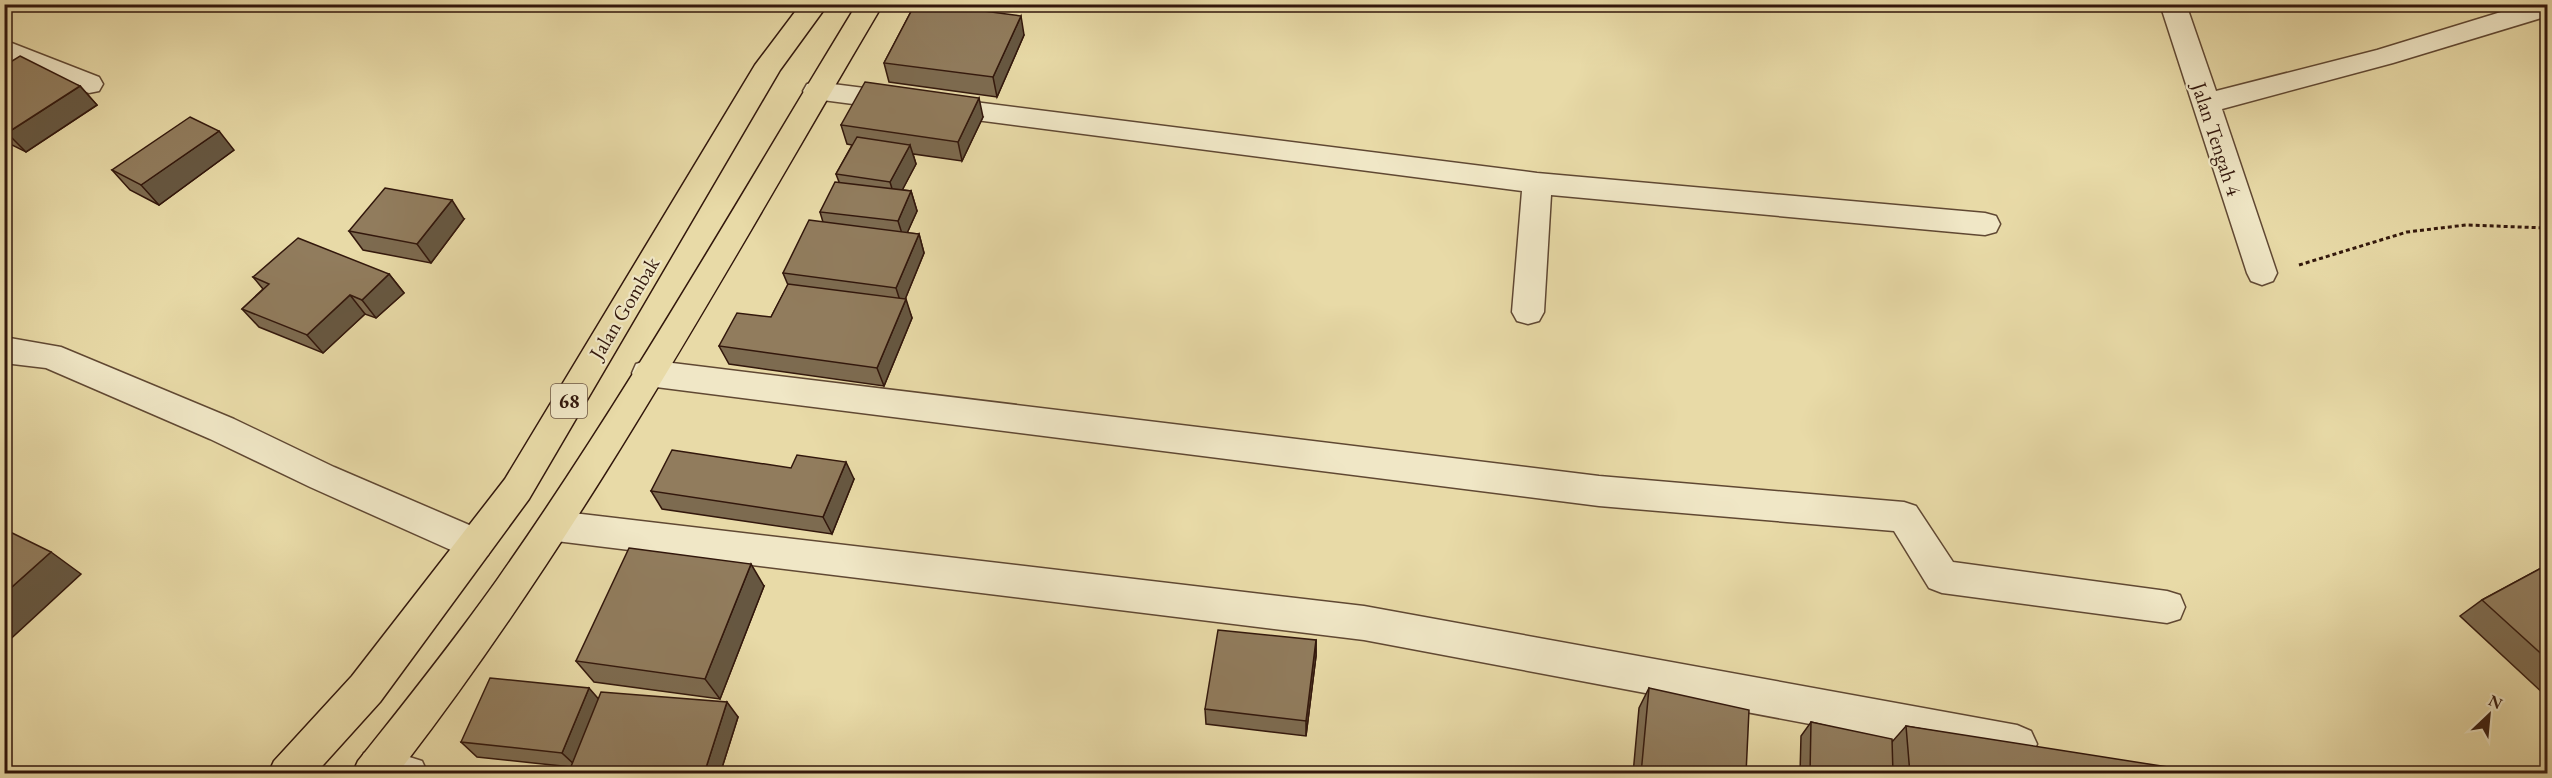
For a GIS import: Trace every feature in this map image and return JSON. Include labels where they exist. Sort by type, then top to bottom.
[{"type":"main road","name":"Jalan Gombak","points":[[288,774],[366,689],[517,489],[769,65],[815,4]]},
{"type":"main road","name":"68","points":[[386,771],[425,711],[556,526],[870,4]]},
{"type":"street","name":"Jalan Tengah 4","points":[[2173,4],[2204,104],[2261,270]]},
{"type":"street","points":[[2204,104],[2383,57],[2547,7]]},
{"type":"street","points":[[4,49],[89,84]]},
{"type":"street","points":[[817,91],[1537,183],[1985,224]]},
{"type":"street","points":[[1528,312],[1537,183]]},
{"type":"street","points":[[4,350],[50,356],[222,429],[322,477],[475,544]]},
{"type":"street","points":[[648,373],[1599,491],[1905,517],[1942,577],[2167,607]]},
{"type":"street","points":[[556,526],[1364,623],[2049,750]]},
{"type":"path","points":[[2261,270],[2298,265],[2406,232],[2466,225],[2547,228]]},
{"type":"building","points":[[915,4],[1021,16],[993,77],[884,63]]},
{"type":"building","points":[[20,56],[80,86],[7,133],[4,131],[4,66]]},
{"type":"building","points":[[865,82],[979,98],[958,142],[841,125]]},
{"type":"building","points":[[190,117],[219,131],[141,185],[112,170]]},
{"type":"building","points":[[857,137],[910,145],[890,182],[836,174]]},
{"type":"building","points":[[835,182],[911,191],[898,221],[820,212]]},
{"type":"building","points":[[385,188],[452,200],[417,244],[349,231]]},
{"type":"building","points":[[809,220],[919,234],[896,288],[783,273]]},
{"type":"building","points":[[298,238],[389,274],[362,300],[350,295],[307,335],[242,309],[269,284],[253,277]]},
{"type":"building","points":[[788,284],[906,299],[877,368],[719,346],[737,313],[771,317]]},
{"type":"building","points":[[672,450],[791,468],[797,455],[846,462],[823,517],[651,491]]},
{"type":"building","points":[[4,529],[51,552],[4,594]]},
{"type":"building","points":[[629,548],[751,564],[705,679],[576,661]]},
{"type":"building","points":[[2547,565],[2547,659],[2482,600]]},
{"type":"building","points":[[1218,630],[1316,640],[1306,721],[1205,709]]},
{"type":"building","points":[[490,678],[589,688],[562,753],[461,742]]},
{"type":"building","points":[[1649,688],[1749,710],[1746,774],[1641,774]]},
{"type":"building","points":[[601,692],[727,702],[704,774],[568,774]]},
{"type":"building","points":[[1811,722],[1892,739],[1893,774],[1810,774]]},
{"type":"building","points":[[1906,726],[2174,768],[2175,774],[1910,774]]}]
